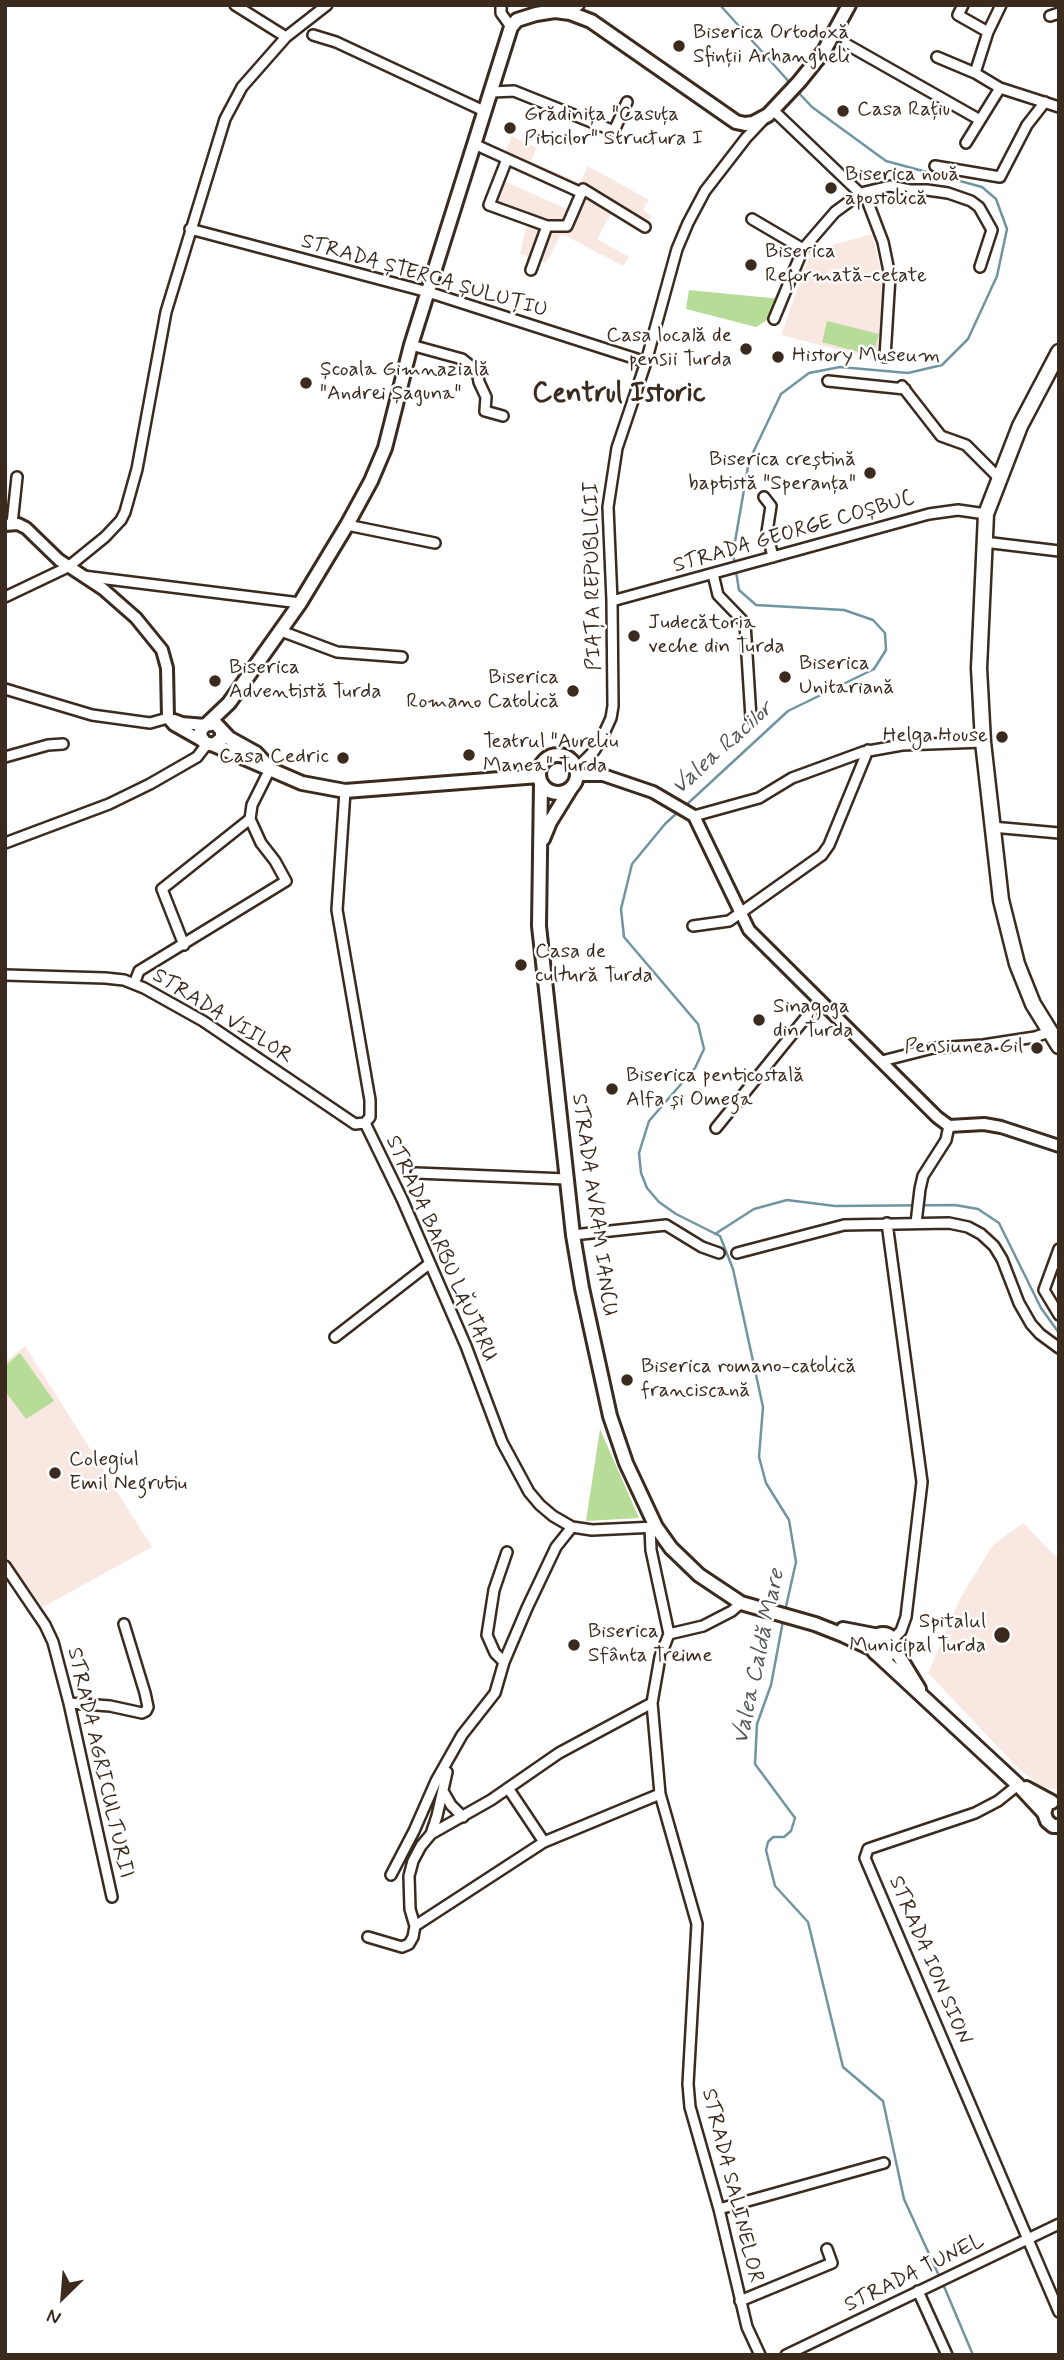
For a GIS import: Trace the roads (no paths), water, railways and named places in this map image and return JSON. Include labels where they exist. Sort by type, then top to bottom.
[{"type":"main road","points":[[540,780],[345,791],[302,783],[208,744],[200,733],[206,724],[229,704],[300,603],[371,481],[385,448],[411,345],[492,92],[510,27],[517,20],[536,14],[575,9],[736,122],[753,123],[770,112],[799,82],[824,51],[846,9]]},
{"type":"main road","points":[[1059,352],[1020,425],[986,514],[979,668],[982,742],[1001,900],[1017,964],[1033,1004],[1054,1031],[1059,1046]]},
{"type":"main road","points":[[206,724],[215,723],[229,738],[256,753],[270,769]]},
{"type":"main road","points":[[208,744],[222,738],[222,731]]},
{"type":"main road","points":[[554,755],[568,758],[575,777],[561,793],[549,791],[540,780],[542,762],[554,755]]},
{"type":"main road","name":"STRADA AVRAM IANCU","points":[[540,846],[575,777]]},
{"type":"main road","name":"STRADA AVRAM IANCU","points":[[540,780],[539,926],[566,1179],[582,1288],[610,1416],[653,1527],[671,1548],[699,1576],[741,1603],[815,1625]]},
{"type":"main road","points":[[815,1625],[843,1634],[886,1656],[893,1644]]},
{"type":"main road","points":[[815,1625],[878,1636],[886,1635],[920,1693]]},
{"type":"main road","points":[[878,1636],[873,1641],[875,1652],[1016,1784],[1052,1805],[1046,1821],[1053,1826],[1059,1826]]},
{"type":"street","points":[[235,5],[286,37]]},
{"type":"street","points":[[5,597],[68,567],[105,537],[121,520],[137,469],[158,345],[190,229],[225,119],[235,97],[286,37],[327,5]]},
{"type":"street","points":[[500,5],[501,13],[510,27]]},
{"type":"street","points":[[963,5],[958,15],[988,32]]},
{"type":"street","points":[[975,73],[988,32],[1001,5]]},
{"type":"street","points":[[313,35],[336,42],[484,111]]},
{"type":"street","points":[[846,44],[981,120]]},
{"type":"street","points":[[937,57],[975,73],[1000,88],[1059,107]]},
{"type":"street","points":[[967,143],[1000,88]]},
{"type":"street","points":[[492,92],[514,92],[614,131],[627,102]]},
{"type":"street","points":[[934,166],[1000,177],[1027,125],[1045,102]]},
{"type":"street","points":[[770,112],[867,200],[890,276],[885,357]]},
{"type":"street","name":"PIAȚA REPUBLICII","points":[[575,777],[594,751],[611,718],[614,692],[608,507],[612,471],[625,419],[646,362],[677,248],[688,223],[705,191],[770,112]]},
{"type":"street","points":[[474,144],[582,193]]},
{"type":"street","points":[[507,159],[489,205],[547,226],[567,226],[583,190],[645,227]]},
{"type":"street","points":[[774,319],[803,249],[835,212],[861,193],[890,186],[948,193],[971,201],[979,207],[992,230],[980,267]]},
{"type":"street","points":[[752,219],[803,249]]},
{"type":"street","points":[[531,270],[547,226]]},
{"type":"street","name":"STRADA ȘTERCA ȘULUȚIU","points":[[190,229],[428,292],[646,362]]},
{"type":"street","points":[[411,345],[462,359],[478,371],[479,382],[486,397],[485,411],[503,416]]},
{"type":"street","points":[[828,381],[903,388],[941,436],[966,446],[999,478]]},
{"type":"street","points":[[5,844],[109,804],[150,784],[197,757],[208,744],[174,725],[169,718],[167,668],[162,650],[136,618],[103,589],[68,567],[26,528],[18,524],[8,525],[17,477]]},
{"type":"street","points":[[764,497],[771,506],[767,532],[773,557]]},
{"type":"street","name":"STRADA GEORGE COȘBUC","points":[[612,601],[929,514],[958,510],[986,514]]},
{"type":"street","points":[[347,525],[435,543]]},
{"type":"street","points":[[984,542],[1059,551]]},
{"type":"street","points":[[716,573],[718,595],[745,622],[751,718]]},
{"type":"street","points":[[81,576],[300,603]]},
{"type":"street","points":[[281,631],[337,652],[402,657]]},
{"type":"street","points":[[5,689],[92,715],[150,723],[169,718],[182,723],[206,724]]},
{"type":"street","points":[[692,815],[759,798],[792,778],[869,750],[902,745],[982,742]]},
{"type":"street","points":[[5,757],[48,745],[63,744]]},
{"type":"street","points":[[693,926],[730,921],[826,851],[869,750]]},
{"type":"street","points":[[843,759],[859,774]]},
{"type":"street","points":[[134,984],[139,971],[286,881],[261,843],[250,819],[252,805],[270,769]]},
{"type":"street","points":[[575,777],[603,775],[653,792],[692,815],[749,930],[937,1117],[949,1126],[984,1124],[1001,1127],[1059,1146]]},
{"type":"street","name":"STRADA BARBU LĂUTARU","points":[[345,791],[337,909],[370,1100],[370,1117],[365,1123],[466,1346],[502,1443],[529,1492],[553,1516],[572,1527]]},
{"type":"street","points":[[184,945],[162,889],[250,819]]},
{"type":"street","points":[[992,827],[1059,833]]},
{"type":"street","name":"STRADA VIILOR","points":[[5,975],[105,978],[134,984],[173,1002],[203,1021],[355,1124],[365,1123]]},
{"type":"street","points":[[716,1128],[820,1000]]},
{"type":"street","points":[[882,1061],[933,1048],[983,1045],[1035,1037],[1054,1031]]},
{"type":"street","points":[[916,1223],[923,1176],[946,1140],[949,1126]]},
{"type":"street","points":[[416,1173],[566,1179]]},
{"type":"street","points":[[887,1223],[922,1473],[906,1617],[893,1644]]},
{"type":"street","points":[[737,1253],[844,1225],[948,1223],[968,1227],[994,1246],[1031,1324],[1059,1348]]},
{"type":"street","points":[[573,1235],[666,1225],[702,1247],[719,1253]]},
{"type":"street","points":[[1059,1248],[1044,1290],[1059,1315]]},
{"type":"street","points":[[335,1337],[429,1264]]},
{"type":"street","points":[[391,1875],[436,1781],[462,1735],[495,1693],[504,1662],[556,1548],[572,1527],[592,1530],[653,1527]]},
{"type":"street","name":"STRADA SALINELOR","points":[[653,1527],[652,1550],[668,1634],[660,1657],[652,1703],[660,1794],[697,1924],[688,2084],[690,2107],[719,2209],[747,2327],[760,2355]]},
{"type":"street","points":[[504,1662],[495,1653],[487,1635],[494,1590],[506,1552]]},
{"type":"street","name":"STRADA AGRICULTURII","points":[[5,1566],[45,1625],[61,1667],[113,1897]]},
{"type":"street","points":[[668,1634],[703,1626],[732,1611],[741,1603]]},
{"type":"street","points":[[69,1703],[110,1706],[142,1713],[146,1711],[147,1700],[124,1625]]},
{"type":"street","points":[[368,1937],[402,1947],[409,1944],[415,1926],[410,1909],[413,1861],[431,1834],[463,1817],[559,1753],[652,1703]]},
{"type":"street","points":[[431,1834],[445,1776],[452,1761],[450,1757]]},
{"type":"street","name":"STRADA ION SION","points":[[1016,1784],[998,1801],[975,1813],[868,1849],[865,1858],[1027,2239]]},
{"type":"street","points":[[508,1788],[544,1843]]},
{"type":"street","points":[[443,1791],[451,1805],[463,1817]]},
{"type":"street","points":[[415,1926],[544,1843],[660,1794]]},
{"type":"street","points":[[719,2209],[884,2163]]},
{"type":"street","name":"STRADA TUNEL","points":[[786,2355],[1059,2224]]},
{"type":"street","points":[[1027,2239],[1059,2312]]},
{"type":"street","points":[[740,2301],[832,2263],[827,2249]]},
{"type":"street","points":[[918,2291],[947,2355]]},
{"type":"waterway","name":"Valea Racilor","points":[[720,5],[791,84]]},
{"type":"waterway","name":"Valea Racilor","points":[[684,807],[788,711],[874,669],[886,650],[885,633],[873,620],[844,610],[756,605],[739,590],[733,553],[749,461],[781,394],[809,373],[840,367],[908,373],[942,365],[968,339],[997,276],[1007,229],[996,199],[982,187],[886,161],[812,107],[797,91]]},
{"type":"waterway","name":"Valea Racilor","points":[[679,811],[632,864],[621,909],[624,937],[698,1024],[704,1049],[695,1068],[649,1121],[639,1153],[641,1173],[647,1188],[659,1202],[676,1214],[720,1236],[733,1269],[763,1407],[759,1457],[766,1483],[789,1520],[796,1562],[785,1611]]},
{"type":"waterway","name":"Valea Racilor","points":[[715,1234],[754,1209],[787,1200],[835,1206],[955,1205],[978,1209],[999,1223],[1041,1308],[1059,1333]]},
{"type":"waterway","name":"Valea Caldă Mare","points":[[783,1621],[771,1685],[757,1724],[755,1764],[795,1818],[791,1831],[784,1837],[773,1837],[766,1850],[775,1886],[808,1922],[843,2067],[883,2101],[904,2199],[940,2278]]},
{"type":"waterway","name":"Valea Caldă Mare","points":[[943,2284],[973,2355]]},
{"type":"place","name":"Biserica Ortodoxă Sfinții Arhangheli","points":[[679,46]]},
{"type":"place","name":"Casa Rațiu","points":[[843,111]]},
{"type":"place","name":"Grădinița \"Casuța Piticilor\" Structura I","points":[[510,128]]},
{"type":"place","name":"Biserica nouă apostolică","points":[[831,188]]},
{"type":"place","name":"Biserica Reformată-cetate","points":[[751,265]]},
{"type":"place","name":"Casa locală de pensii Turda","points":[[746,349]]},
{"type":"place","name":"History Museum","points":[[778,357]]},
{"type":"place","name":"Școala Gimnazială \"Andrei Șaguna\"","points":[[306,383]]},
{"type":"place","name":"Biserica creștină baptistă \"Speranța\"","points":[[870,473]]},
{"type":"place","name":"Judecătoria veche din Turda","points":[[634,636]]},
{"type":"place","name":"Biserica Unitariană","points":[[785,677]]},
{"type":"place","name":"Biserica Adventistă Turda","points":[[215,681]]},
{"type":"place","name":"Biserica Romano Catolică","points":[[573,691]]},
{"type":"place","name":"Helga House","points":[[1002,737]]},
{"type":"place","name":"Teatrul \"Aureliu Manea\" Turda","points":[[469,755]]},
{"type":"place","name":"Casa Cedric","points":[[343,758]]},
{"type":"place","name":"Casa de cultură Turda","points":[[521,965]]},
{"type":"place","name":"Sinagoga din Turda","points":[[759,1020]]},
{"type":"place","name":"Pensiunea Gil","points":[[1037,1048]]},
{"type":"place","name":"Biserica penticostală Alfa și Omega","points":[[612,1089]]},
{"type":"place","name":"Biserica romano-catolică franciscană","points":[[627,1380]]},
{"type":"place","name":"Colegiul Emil Negrutiu","points":[[55,1473]]},
{"type":"place","name":"Spitalul Municipal Turda","points":[[1002,1635]]},
{"type":"place","name":"Biserica Sfânta Treime","points":[[574,1645]]},
{"type":"district","name":"Centrul Istoric","points":[[619,395]]}]
